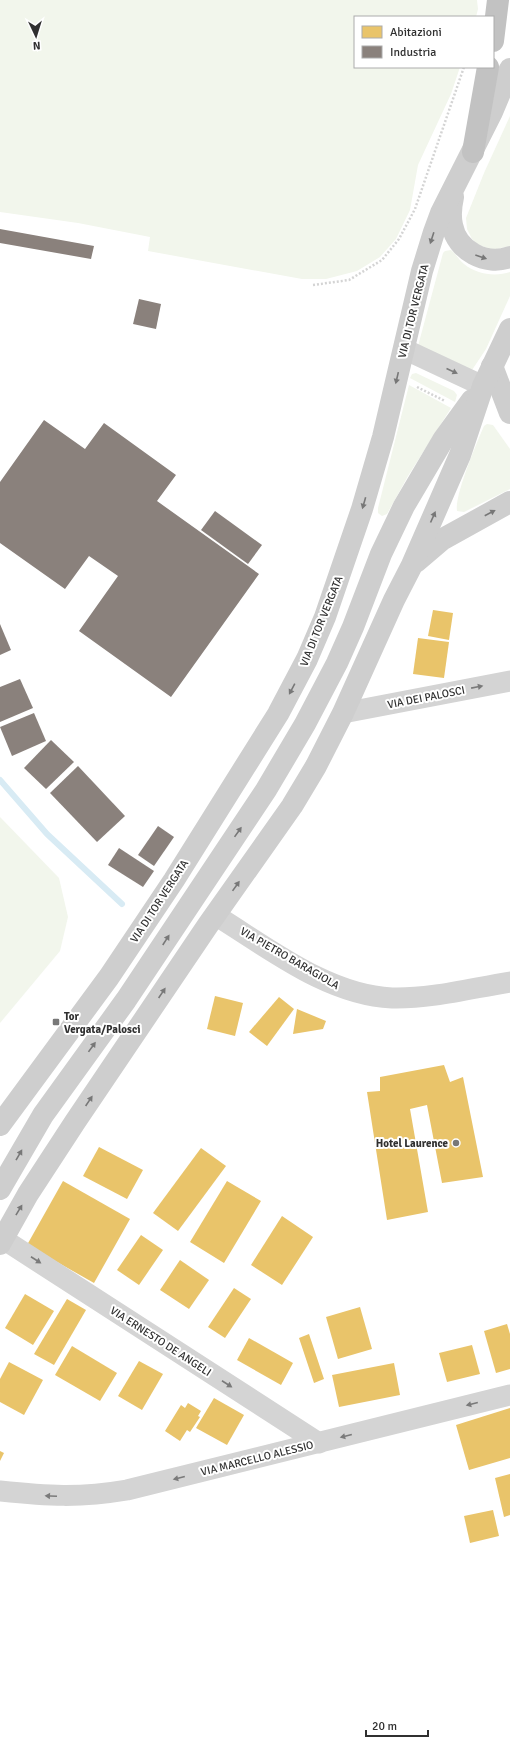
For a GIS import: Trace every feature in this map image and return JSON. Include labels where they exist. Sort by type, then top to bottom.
[{"type":"highway","points":[[494,33],[498,0]]},
{"type":"highway","points":[[474,152],[488,68]]},
{"type":"main road","name":"VIA DI TOR VERGATA","points":[[2,1123],[109,977],[238,780],[294,686],[326,617],[362,509],[383,437],[430,244],[442,213],[459,177],[474,152],[510,69]]},
{"type":"main road","points":[[459,177],[454,191],[451,215],[452,226],[458,241],[465,248],[482,258],[499,260],[510,257]]},
{"type":"main road","points":[[1,1241],[28,1194],[215,915],[292,806],[316,766],[343,713],[394,600],[412,565],[460,456],[483,386],[510,329]]},
{"type":"main road","points":[[492,366],[510,413]]},
{"type":"main road","points":[[0,1189],[43,1115],[126,1000],[266,790],[305,724],[337,663],[353,627],[381,554],[404,506],[443,440],[483,386]]},
{"type":"main road","points":[[412,565],[443,539],[510,502]]},
{"type":"street","points":[[404,349],[483,386]]},
{"type":"street","name":"VIA DEI PALOSCI","points":[[343,713],[510,681]]},
{"type":"street","name":"VIA PIETRO BARAGIOLA","points":[[215,915],[287,959],[330,983],[354,992],[382,997],[405,998],[510,982]]},
{"type":"street","name":"VIA ERNESTO DE ANGELI","points":[[1,1241],[318,1442]]},
{"type":"street","name":"VIA MARCELLO ALESSIO","points":[[0,1491],[59,1496],[89,1496],[121,1492],[510,1394]]},
{"type":"path","points":[[313,284],[349,280],[382,260],[399,240],[415,209],[464,68]]},
{"type":"path","points":[[416,386],[446,402]]},
{"type":"shaded area","points":[[0,0],[477,0],[478,9],[476,16],[354,16],[354,68],[460,68],[451,94],[418,165],[410,210],[396,239],[380,257],[357,271],[326,279],[302,279],[148,251],[150,237],[78,223],[0,212]]},
{"type":"shaded area","points":[[510,116],[510,246],[492,250],[477,244],[472,239],[467,229],[466,218],[484,173]]},
{"type":"shaded area","points":[[451,250],[464,264],[474,270],[486,274],[504,274],[510,272],[510,296],[486,349],[472,370],[418,346],[443,253]]},
{"type":"shaded area","points":[[416,373],[454,391],[457,395],[455,402],[410,378],[412,374]]},
{"type":"shaded area","points":[[409,385],[451,408],[408,476],[387,514],[382,516],[378,513],[378,508]]},
{"type":"shaded area","points":[[487,424],[493,425],[510,449],[510,489],[464,512],[457,511],[462,482],[476,444],[484,426]]},
{"type":"shaded area","points":[[0,817],[59,878],[68,917],[60,951],[0,1023]]},
{"type":"building: Abitazioni","points":[[433,610],[453,613],[449,640],[428,636]]},
{"type":"building: Abitazioni","points":[[418,638],[449,642],[444,678],[413,674]]},
{"type":"building: Abitazioni","points":[[215,996],[243,1003],[235,1036],[207,1029]]},
{"type":"building: Abitazioni","points":[[279,997],[294,1009],[267,1046],[249,1032]]},
{"type":"building: Abitazioni","points":[[297,1009],[326,1021],[323,1029],[293,1034]]},
{"type":"building: Abitazioni","name":"Hotel Laurence","points":[[444,1065],[450,1082],[463,1077],[483,1177],[442,1183],[427,1105],[410,1109],[428,1212],[387,1220],[367,1092],[380,1091],[380,1077]]},
{"type":"building: Abitazioni","points":[[99,1147],[143,1170],[127,1199],[83,1176]]},
{"type":"building: Abitazioni","points":[[201,1148],[226,1166],[178,1231],[153,1213]]},
{"type":"building: Abitazioni","points":[[63,1181],[130,1219],[94,1283],[27,1245]]},
{"type":"building: Abitazioni","points":[[227,1181],[261,1201],[224,1263],[190,1242]]},
{"type":"building: Abitazioni","points":[[282,1216],[313,1237],[282,1285],[251,1265]]},
{"type":"building: Abitazioni","points":[[141,1235],[163,1250],[139,1285],[117,1270]]},
{"type":"building: Abitazioni","points":[[180,1260],[209,1280],[189,1309],[160,1290]]},
{"type":"building: Abitazioni","points":[[234,1288],[251,1299],[225,1338],[208,1327]]},
{"type":"building: Abitazioni","points":[[25,1294],[54,1311],[33,1345],[5,1328]]},
{"type":"building: Abitazioni","points":[[67,1299],[86,1310],[54,1365],[34,1354]]},
{"type":"building: Abitazioni","points":[[360,1307],[372,1349],[338,1359],[326,1317]]},
{"type":"building: Abitazioni","points":[[507,1324],[510,1334],[510,1369],[496,1373],[484,1331]]},
{"type":"building: Abitazioni","points":[[309,1334],[324,1379],[314,1383],[299,1338]]},
{"type":"building: Abitazioni","points":[[249,1338],[293,1363],[281,1385],[237,1360]]},
{"type":"building: Abitazioni","points":[[472,1345],[480,1374],[447,1382],[439,1353]]},
{"type":"building: Abitazioni","points":[[72,1346],[117,1373],[100,1401],[55,1375]]},
{"type":"building: Abitazioni","points":[[139,1361],[163,1374],[142,1410],[118,1396]]},
{"type":"building: Abitazioni","points":[[9,1362],[43,1380],[24,1415],[0,1402],[0,1379]]},
{"type":"building: Abitazioni","points":[[394,1363],[400,1395],[339,1407],[332,1375]]},
{"type":"building: Abitazioni","points":[[214,1398],[244,1415],[227,1445],[196,1428]]},
{"type":"building: Abitazioni","points":[[188,1403],[201,1411],[198,1416],[200,1417],[190,1432],[187,1430],[180,1441],[165,1431],[181,1405],[185,1408]]},
{"type":"building: Abitazioni","points":[[510,1408],[510,1458],[469,1470],[456,1425]]},
{"type":"building: Abitazioni","points":[[0,1451],[4,1453],[0,1461]]},
{"type":"building: Abitazioni","points":[[510,1474],[510,1515],[504,1517],[495,1478]]},
{"type":"building: Abitazioni","points":[[493,1510],[499,1536],[470,1543],[464,1516]]},
{"type":"building: Industria","points":[[0,229],[94,246],[91,259],[0,243]]},
{"type":"building: Industria","points":[[139,299],[161,304],[156,329],[133,324]]},
{"type":"building: Industria","points":[[44,420],[85,449],[104,423],[176,475],[157,501],[259,574],[171,697],[79,631],[118,576],[89,556],[65,589],[0,543],[0,482]]},
{"type":"building: Industria","points":[[215,511],[262,545],[248,564],[201,530]]},
{"type":"building: Industria","points":[[0,624],[11,650],[0,655]]},
{"type":"building: Industria","points":[[20,679],[33,708],[0,722],[0,687]]},
{"type":"building: Industria","points":[[34,713],[46,741],[12,756],[0,727]]},
{"type":"building: Industria","points":[[51,740],[74,762],[46,789],[24,768]]},
{"type":"building: Industria","points":[[78,766],[125,816],[97,842],[50,793]]},
{"type":"building: Industria","points":[[158,826],[174,837],[154,866],[138,855]]},
{"type":"building: Industria","points":[[119,848],[154,871],[143,887],[108,865]]},
{"type":"waterway","points":[[0,780],[47,834],[122,904]]},
{"type":"place","name":"Tor Vergata/Palosci","points":[[56,1022]]},
{"type":"place","name":"Hotel Laurence","points":[[456,1143]]}]
